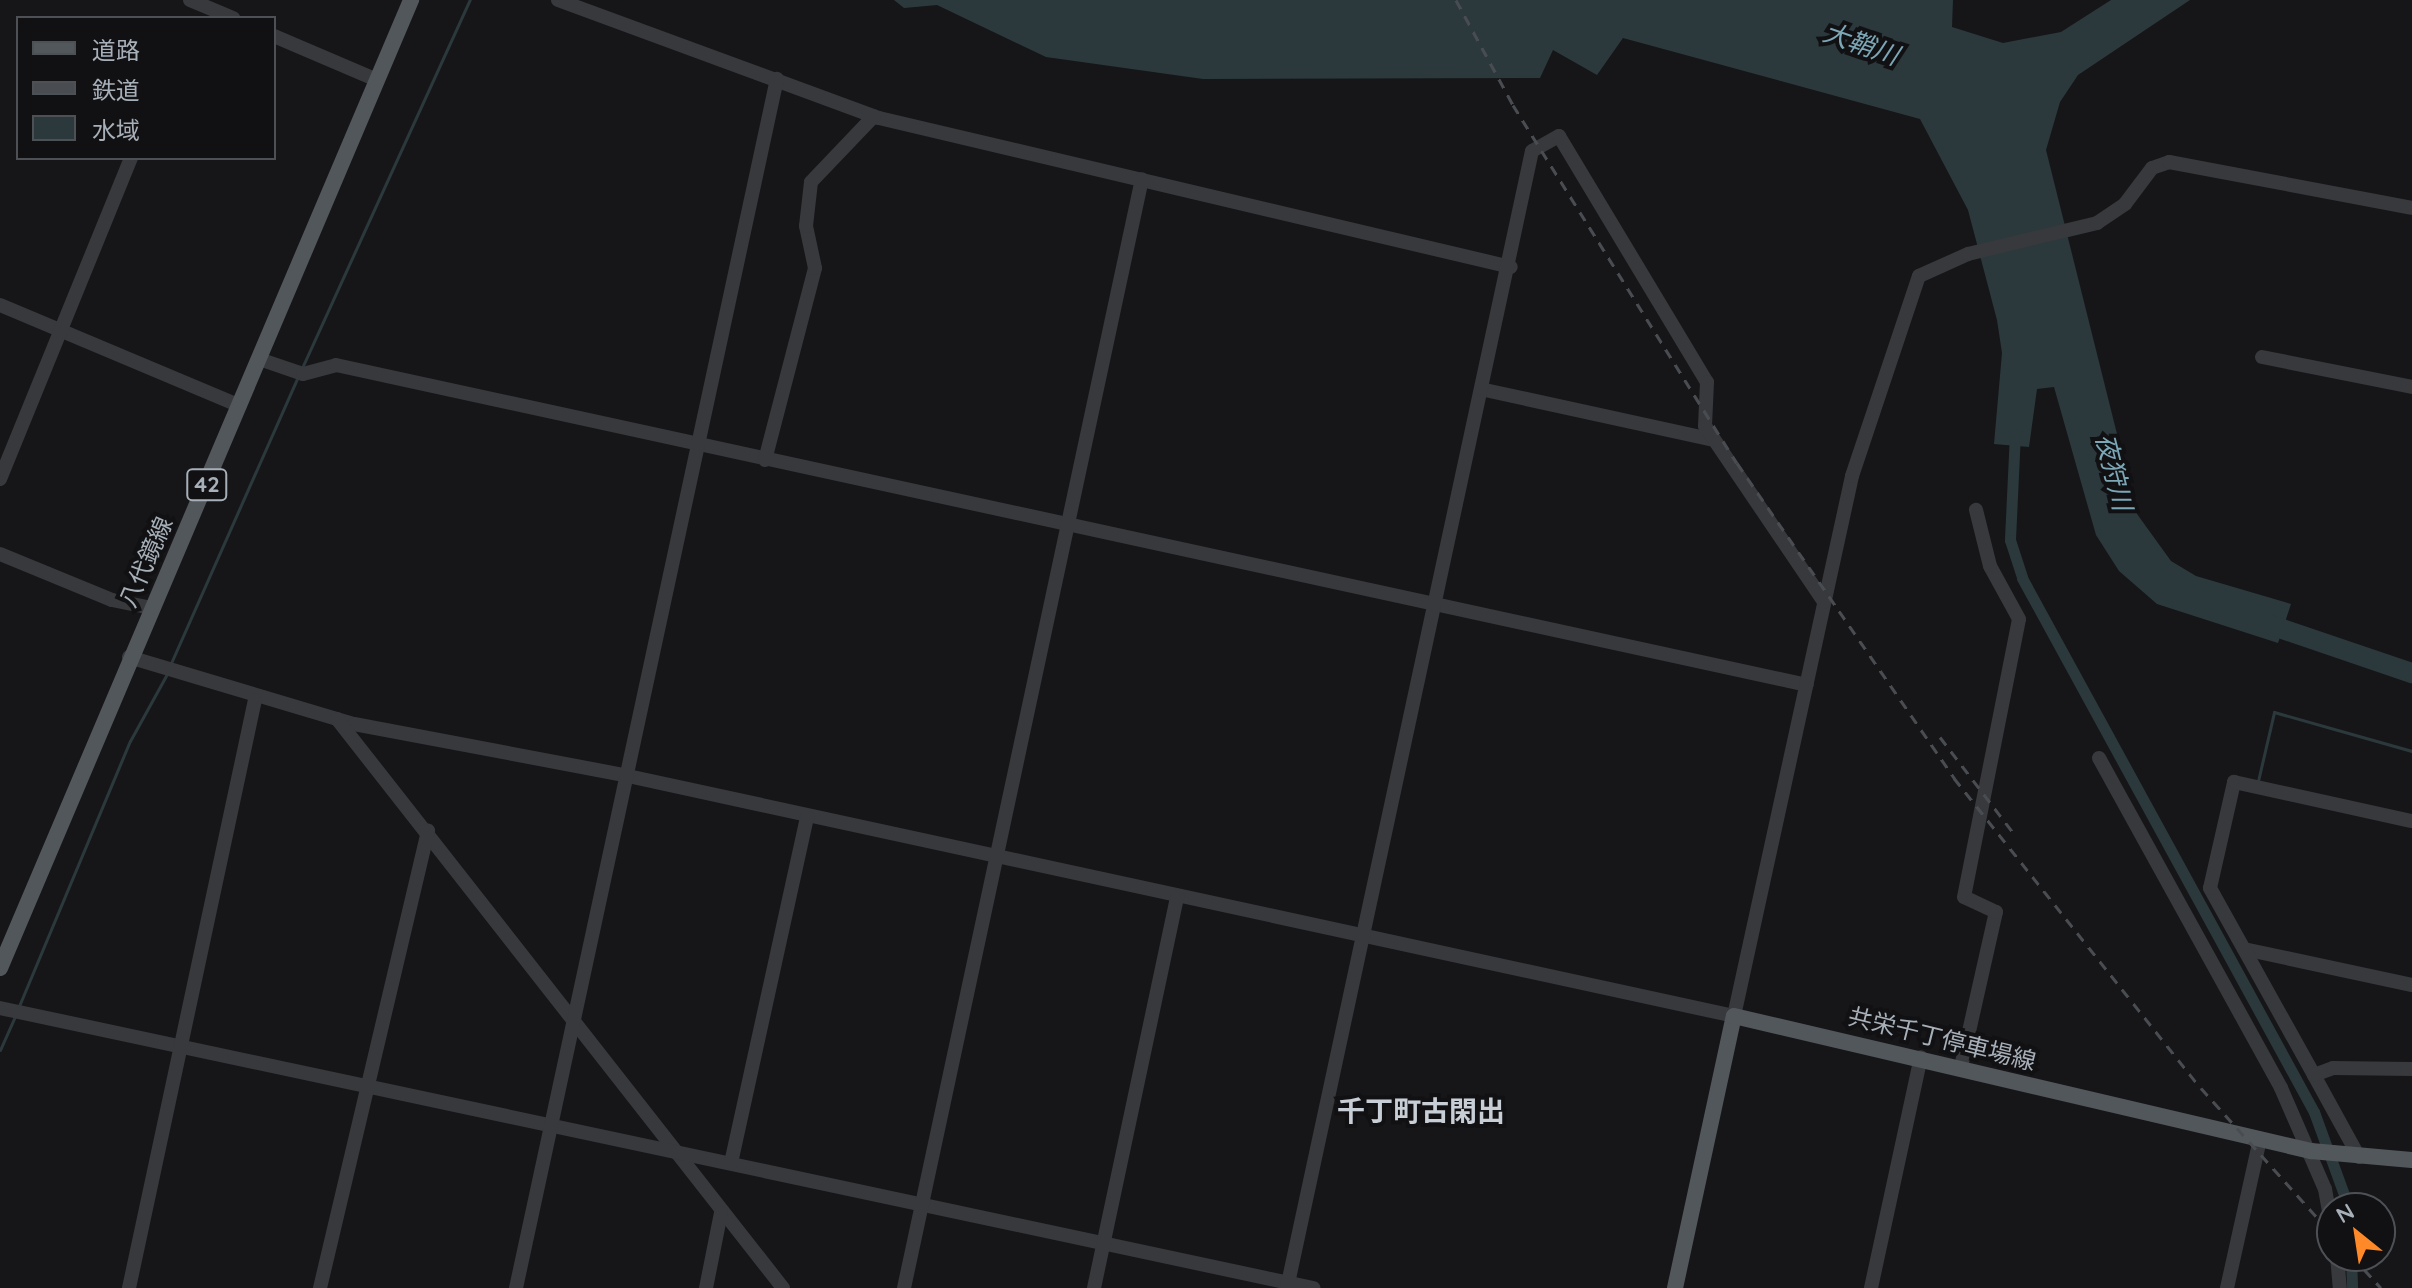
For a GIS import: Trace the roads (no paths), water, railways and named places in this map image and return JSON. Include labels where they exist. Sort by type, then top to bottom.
[{"type":"main road","name":"八代鏡線","points":[[0,968],[129,657],[262,360],[411,0]]},
{"type":"main road","name":"共栄千丁停車場線","points":[[1734,1016],[1921,1057],[2311,1151],[2412,1160]]},
{"type":"main road","points":[[1675,1288],[1734,1016]]},
{"type":"street","points":[[558,0],[874,116],[1511,267]]},
{"type":"street","points":[[196,5],[227,16]]},
{"type":"street","points":[[276,37],[377,80]]},
{"type":"street","points":[[516,1288],[777,79]]},
{"type":"street","points":[[765,460],[815,268],[806,226],[811,182],[874,116]]},
{"type":"street","points":[[1288,1285],[1485,390],[1532,151],[1559,136],[1707,382],[1705,426],[1824,602]]},
{"type":"street","points":[[0,479],[66,332],[130,160]]},
{"type":"street","points":[[129,657],[255,700],[628,776],[1734,1016],[1866,422],[1888,385],[1911,289],[1934,264],[2097,223],[2125,204],[2152,168],[2169,162],[2412,208]]},
{"type":"street","points":[[904,1288],[994,856],[1142,179]]},
{"type":"street","points":[[0,305],[240,406]]},
{"type":"street","points":[[2262,357],[2412,387]]},
{"type":"street","points":[[262,360],[298,374],[336,365],[1436,607],[1807,685]]},
{"type":"street","points":[[1485,390],[1714,440]]},
{"type":"street","points":[[1961,1067],[1996,912],[1964,897],[2019,619],[1990,566],[1976,510]]},
{"type":"street","points":[[0,554],[112,600],[152,608]]},
{"type":"street","points":[[129,1288],[255,700]]},
{"type":"street","points":[[334,715],[428,831],[721,1213],[783,1288]]},
{"type":"street","points":[[2099,758],[2311,1151],[2322,1192]]},
{"type":"street","points":[[2359,1157],[2210,888],[2234,782],[2412,821]]},
{"type":"street","points":[[731,1163],[807,816]]},
{"type":"street","points":[[320,1288],[428,831]]},
{"type":"street","points":[[1094,1288],[1177,896]]},
{"type":"street","points":[[2244,949],[2412,985]]},
{"type":"street","points":[[12,1012],[366,1084],[1313,1288]]},
{"type":"street","points":[[1871,1288],[1921,1057]]},
{"type":"street","points":[[2314,1075],[2333,1068],[2412,1069]]},
{"type":"street","points":[[2227,1288],[2260,1139]]},
{"type":"street","points":[[706,1288],[721,1213]]},
{"type":"water","name":"大鞘川","points":[[894,0],[1953,0],[1952,27],[2003,43],[2061,32],[2111,0],[2190,0],[2078,75],[2060,102],[2046,150],[2137,514],[2171,561],[2196,576],[2291,604],[2278,643],[2157,604],[2119,571],[2096,535],[2054,387],[2037,389],[2029,447],[1994,444],[2002,353],[1997,320],[1968,210],[1920,119],[1623,38],[1597,75],[1553,50],[1540,78],[1203,79],[1046,57],[937,5],[904,8]]},
{"type":"waterway","points":[[301,370],[470,0]]},
{"type":"waterway","points":[[171,663],[298,377]]},
{"type":"waterway","points":[[2015,433],[2010,540],[2022,578],[2314,1112],[2343,1192]]},
{"type":"waterway","name":"夜狩川","points":[[2256,620],[2412,673]]},
{"type":"waterway","points":[[19,1006],[130,741],[167,674]]},
{"type":"waterway","points":[[2258,781],[2274,712],[2412,751]]},
{"type":"waterway","points":[[0,1050],[15,1017]]},
{"type":"waterway","points":[[2352,1272],[2352,1288]]},
{"type":"railway","points":[[1456,0],[1513,105],[1737,463],[1954,778],[2201,1088],[2316,1216]]},
{"type":"railway","points":[[1940,737],[2015,835]]},
{"type":"railway","points":[[2366,1272],[2381,1288]]},
{"type":"district","name":"千丁町古閑出","points":[[1421,1111]]}]
